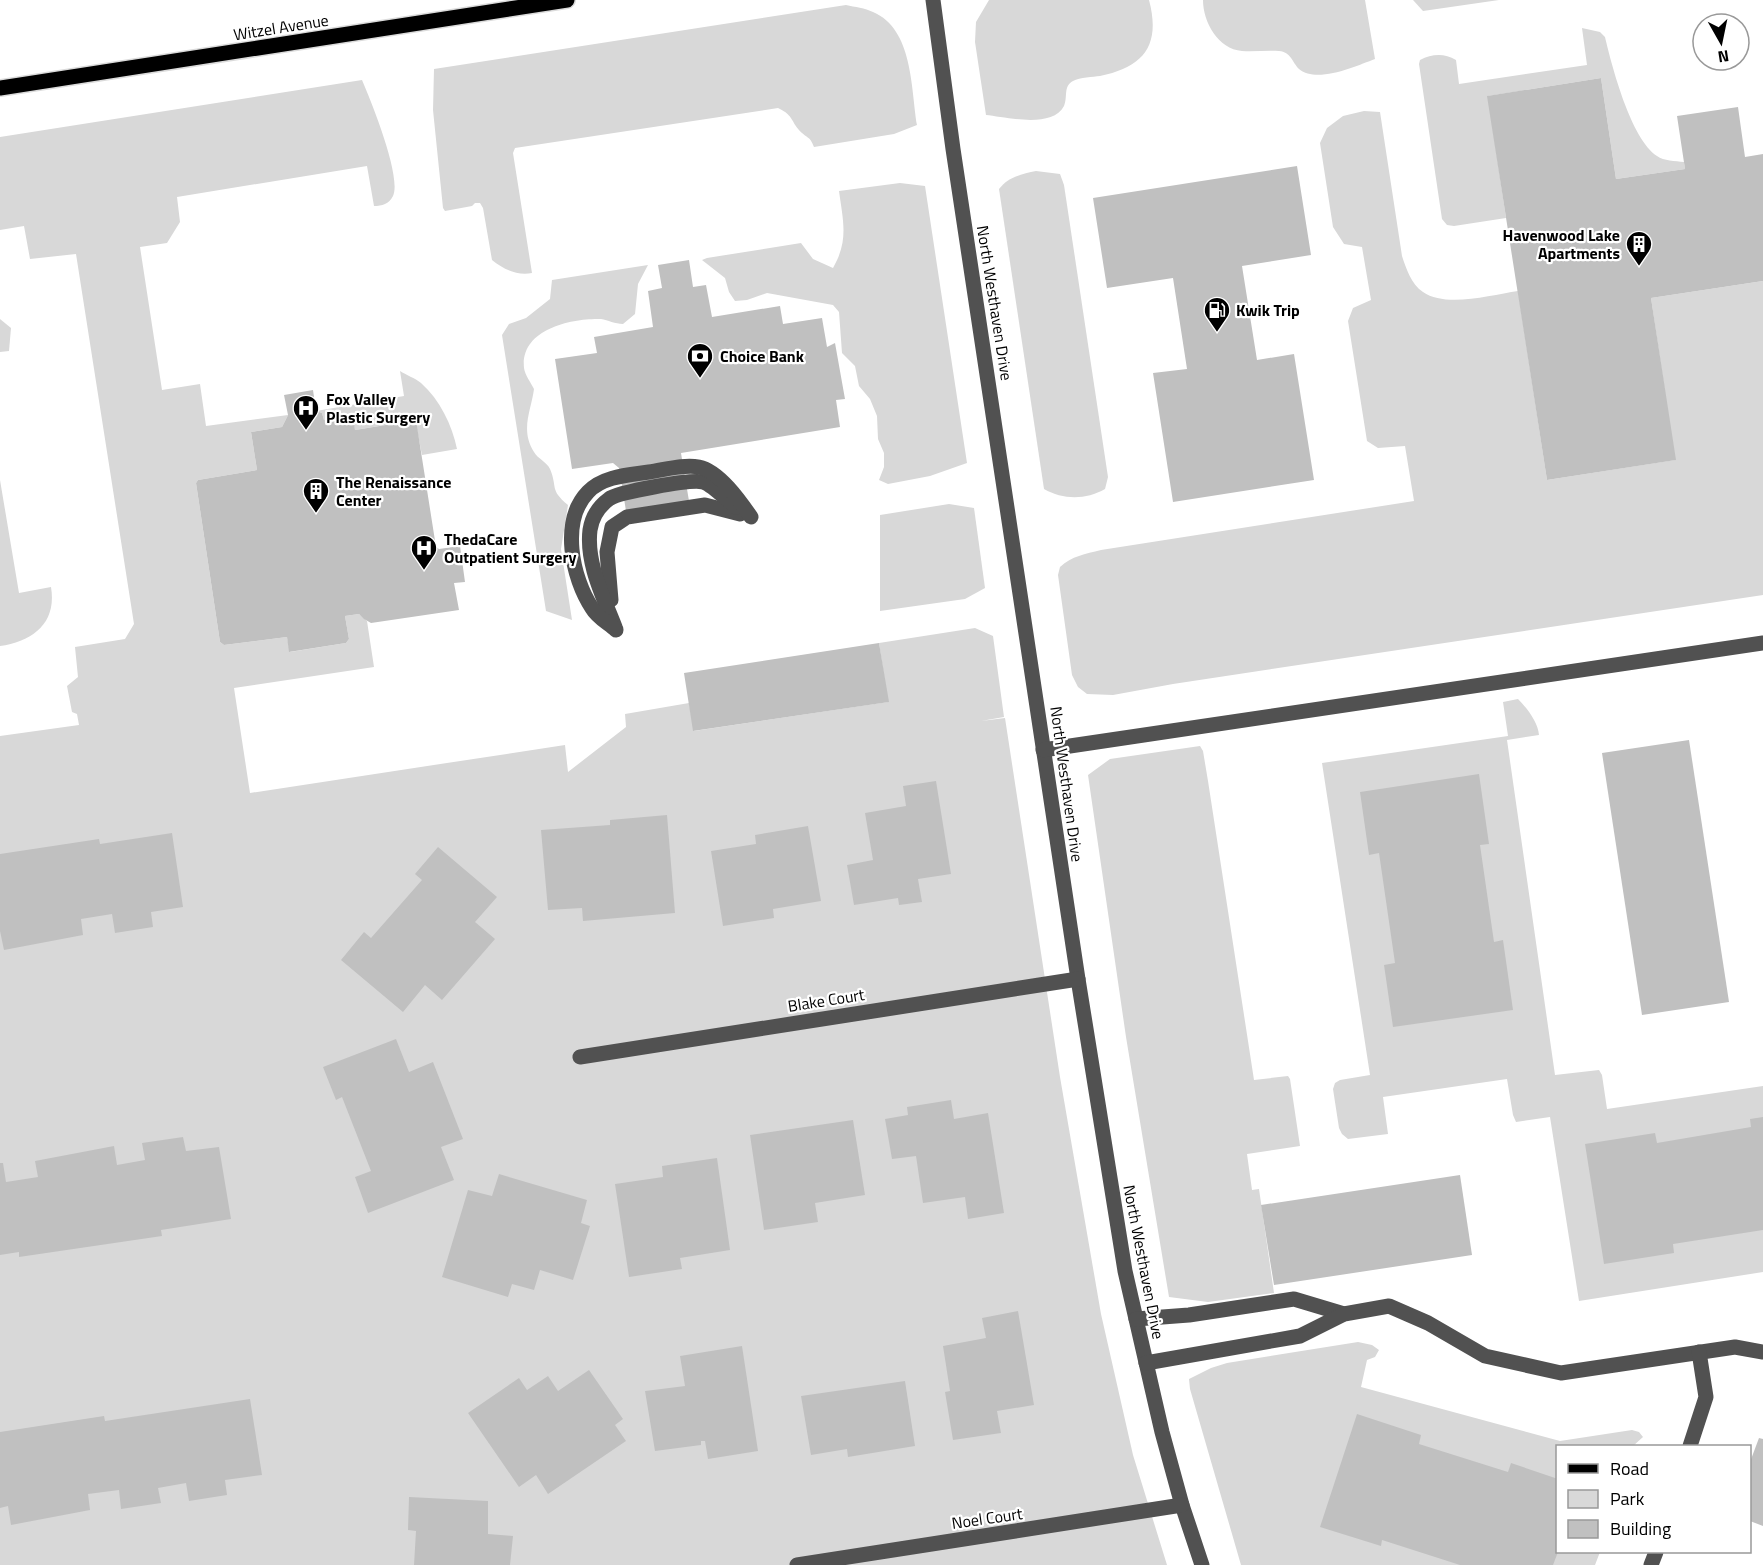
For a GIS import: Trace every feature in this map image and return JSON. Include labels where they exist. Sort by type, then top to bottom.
[{"type":"main road","name":"Witzel Avenue","points":[[0,88],[567,0]]},
{"type":"street","name":"North Westhaven Drive","points":[[933,0],[953,149],[1043,750],[1125,1271],[1182,1505],[1202,1565]]},
{"type":"street","points":[[682,467],[700,467],[715,476],[735,495],[751,517],[705,505],[627,517],[612,527],[607,552],[608,585],[616,630],[593,611],[579,587],[572,558],[575,515],[588,492],[600,483],[620,477],[682,467]]},
{"type":"street","points":[[1043,750],[1763,643]]},
{"type":"street","name":"Blake Court","points":[[580,1057],[1078,979]]},
{"type":"street","points":[[1136,1319],[1189,1315],[1294,1299],[1344,1314]]},
{"type":"street","points":[[1146,1363],[1300,1336],[1344,1314],[1389,1306],[1428,1323],[1485,1356],[1561,1374],[1735,1347],[1763,1352]]},
{"type":"street","points":[[1690,1445],[1706,1397],[1699,1352]]},
{"type":"street","name":"Noel Court","points":[[797,1565],[1182,1505]]},
{"type":"green space","points":[[989,0],[1149,0],[1153,30],[1146,52],[1128,67],[1070,83],[1064,106],[1058,113],[1050,117],[1028,120],[986,115],[975,42],[976,22]]},
{"type":"green space","points":[[1203,0],[1365,0],[1375,59],[1337,72],[1316,75],[1299,69],[1289,55],[1283,52],[1233,49],[1219,40],[1209,25]]},
{"type":"green space","points":[[1413,0],[1499,0],[1423,11]]},
{"type":"green space","points":[[846,5],[873,12],[886,20],[896,32],[908,61],[917,125],[894,134],[814,147],[790,117],[778,108],[515,148],[513,153],[532,273],[521,274],[511,271],[492,260],[483,208],[480,203],[445,211],[443,208],[433,110],[434,69]]},
{"type":"green space","points":[[1582,28],[1600,32],[1605,37],[1612,66],[1631,119],[1648,147],[1660,158],[1684,162],[1685,169],[1616,179],[1601,78],[1488,96],[1506,218],[1454,226],[1447,225],[1442,219],[1420,60],[1438,55],[1456,60],[1459,84],[1587,65]]},
{"type":"green space","points":[[362,80],[390,156],[395,186],[393,196],[387,203],[374,206],[367,166],[177,197],[180,222],[167,243],[140,247],[162,390],[200,384],[206,426],[288,415],[282,427],[251,432],[257,470],[198,480],[196,483],[220,642],[224,645],[287,637],[290,652],[346,643],[349,639],[345,616],[359,614],[367,621],[374,667],[234,688],[250,793],[565,745],[568,772],[626,727],[625,714],[689,703],[694,731],[888,702],[879,643],[975,628],[993,636],[1004,717],[981,721],[1005,718],[1060,1077],[1101,1314],[1133,1455],[1167,1565],[0,1565],[0,736],[79,725],[77,714],[72,712],[67,686],[78,677],[75,647],[125,639],[134,624],[76,254],[30,259],[24,226],[0,230],[0,137]]},
{"type":"green space","points":[[1364,111],[1380,112],[1402,256],[1415,285],[1433,297],[1456,300],[1518,291],[1547,480],[1675,460],[1651,298],[1763,281],[1763,595],[1113,695],[1087,694],[1078,687],[1072,675],[1058,575],[1060,567],[1069,560],[1101,550],[1414,501],[1405,446],[1378,448],[1367,441],[1348,321],[1353,308],[1371,300],[1362,247],[1344,244],[1333,227],[1320,143],[1327,128],[1343,116]]},
{"type":"green space","points":[[1036,171],[1060,174],[1064,185],[1108,477],[1105,489],[1082,497],[1067,497],[1044,489],[999,189],[1011,179]]},
{"type":"green space","points":[[900,183],[925,186],[967,463],[930,476],[888,484],[879,480],[884,467],[884,453],[878,439],[877,416],[870,399],[859,386],[855,366],[842,353],[839,312],[833,305],[767,293],[747,300],[735,301],[729,292],[725,278],[702,260],[801,243],[813,259],[833,268],[841,248],[844,230],[839,191]]},
{"type":"green space","points":[[648,265],[638,284],[635,314],[623,324],[589,319],[550,328],[530,344],[525,355],[524,368],[534,389],[527,428],[530,444],[549,467],[556,492],[568,505],[561,549],[572,620],[546,611],[502,335],[509,324],[526,318],[550,299],[552,280]]},
{"type":"green space","points":[[0,319],[11,328],[9,351],[0,352]]},
{"type":"green space","points":[[400,371],[421,383],[434,397],[452,431],[457,449],[422,455],[415,420],[355,430],[352,415],[324,420],[322,413],[316,411],[404,396]]},
{"type":"green space","points":[[0,480],[19,593],[51,587],[52,600],[50,611],[40,628],[23,640],[0,646]]},
{"type":"green space","points":[[949,504],[974,508],[985,588],[965,599],[880,611],[880,515]]},
{"type":"green space","points":[[1518,699],[1534,720],[1539,735],[1507,740],[1555,1075],[1599,1070],[1602,1075],[1607,1109],[1763,1086],[1763,1272],[1579,1301],[1550,1117],[1516,1122],[1507,1079],[1383,1097],[1388,1134],[1348,1139],[1339,1128],[1333,1089],[1335,1083],[1340,1080],[1370,1075],[1322,763],[1508,736],[1503,702]]},
{"type":"green space","points":[[1200,746],[1203,751],[1208,781],[1254,1080],[1288,1076],[1300,1146],[1247,1154],[1252,1190],[1259,1189],[1274,1293],[1208,1302],[1169,1297],[1126,1037],[1088,775],[1110,759]]},
{"type":"green space","points":[[1358,1342],[1372,1345],[1379,1350],[1375,1357],[1367,1360],[1361,1387],[1560,1441],[1632,1430],[1639,1432],[1643,1437],[1634,1445],[1556,1445],[1556,1553],[1600,1553],[1595,1565],[1241,1565],[1189,1379],[1227,1363]]},
{"type":"building","name":"Havenwood Lake Apartments","points":[[1601,78],[1616,179],[1685,169],[1677,116],[1738,107],[1745,157],[1763,154],[1763,281],[1651,298],[1676,460],[1547,480],[1487,96]]},
{"type":"building","name":"Kwik Trip","points":[[1297,166],[1311,255],[1242,266],[1257,360],[1294,354],[1314,480],[1173,502],[1153,373],[1187,369],[1173,278],[1107,288],[1093,198]]},
{"type":"building","name":"Choice Bank","points":[[689,260],[693,287],[706,285],[712,317],[780,306],[783,324],[822,318],[827,347],[835,343],[845,399],[836,400],[840,427],[681,453],[690,507],[627,517],[619,468],[613,463],[572,469],[555,359],[597,353],[594,337],[653,327],[648,291],[662,288],[658,265]]},
{"type":"building","name":"The Renaissance Center","points":[[313,390],[316,411],[322,413],[324,420],[353,415],[355,430],[416,420],[436,547],[439,549],[460,546],[465,582],[454,583],[459,610],[371,623],[359,614],[345,616],[349,639],[346,643],[289,652],[287,637],[224,645],[220,642],[196,483],[198,480],[257,470],[251,432],[282,427],[288,415],[284,395]]},
{"type":"building","points":[[879,643],[889,702],[693,731],[684,673]]},
{"type":"building","points":[[1689,740],[1729,1002],[1642,1015],[1602,753]]},
{"type":"building","points":[[1479,774],[1489,844],[1480,845],[1494,942],[1503,940],[1513,1010],[1393,1027],[1384,965],[1395,963],[1379,853],[1369,855],[1360,792]]},
{"type":"building","points":[[936,781],[951,874],[918,879],[922,902],[899,905],[898,898],[854,905],[847,865],[873,860],[865,813],[906,806],[903,786]]},
{"type":"building","points":[[667,815],[675,913],[583,921],[582,908],[548,910],[541,830],[610,825],[610,820]]},
{"type":"building","points":[[808,826],[821,901],[773,909],[774,918],[723,926],[711,851],[756,844],[755,835]]},
{"type":"building","points":[[172,833],[183,907],[151,912],[153,927],[115,933],[112,914],[81,919],[83,935],[4,950],[0,931],[0,854],[99,839],[100,844]]},
{"type":"building","points":[[438,847],[497,897],[475,922],[495,939],[442,1000],[425,985],[403,1012],[341,960],[364,932],[371,938],[422,880],[415,874]]},
{"type":"building","points":[[396,1039],[409,1072],[433,1062],[463,1139],[441,1147],[454,1180],[368,1213],[355,1177],[371,1171],[342,1097],[336,1100],[323,1067]]},
{"type":"building","points":[[951,1100],[954,1119],[988,1113],[1004,1213],[968,1219],[965,1197],[923,1203],[916,1156],[892,1159],[885,1119],[908,1115],[907,1107]]},
{"type":"building","points":[[1763,1117],[1763,1230],[1673,1244],[1674,1253],[1604,1264],[1585,1144],[1655,1133],[1657,1143],[1751,1127],[1750,1119]]},
{"type":"building","points":[[853,1120],[865,1195],[815,1203],[818,1222],[764,1230],[750,1135]]},
{"type":"building","points":[[183,1137],[186,1151],[219,1147],[231,1219],[161,1230],[162,1236],[19,1257],[19,1252],[0,1255],[0,1163],[3,1163],[6,1182],[38,1177],[35,1161],[114,1146],[117,1165],[145,1160],[142,1143]]},
{"type":"building","points":[[717,1158],[730,1250],[680,1258],[682,1269],[629,1277],[615,1184],[663,1177],[662,1166]]},
{"type":"building","points":[[499,1174],[587,1200],[581,1223],[590,1226],[573,1280],[540,1270],[534,1290],[512,1284],[508,1297],[442,1277],[468,1190],[492,1196]]},
{"type":"building","points":[[1460,1175],[1472,1255],[1274,1285],[1261,1205]]},
{"type":"building","points":[[1018,1311],[1034,1405],[997,1411],[1001,1433],[953,1440],[945,1392],[950,1391],[943,1346],[986,1338],[982,1318]]},
{"type":"building","points":[[742,1346],[758,1451],[708,1459],[705,1441],[701,1441],[701,1445],[655,1451],[645,1391],[685,1386],[680,1356]]},
{"type":"building","points":[[589,1370],[623,1419],[615,1425],[626,1441],[548,1494],[536,1475],[519,1487],[468,1413],[519,1378],[527,1390],[548,1376],[558,1391]]},
{"type":"building","points":[[905,1381],[915,1446],[848,1457],[847,1449],[811,1455],[801,1396]]},
{"type":"building","points":[[250,1399],[262,1475],[225,1480],[227,1495],[189,1501],[186,1483],[158,1488],[161,1503],[121,1509],[119,1490],[88,1494],[90,1510],[11,1525],[8,1506],[0,1508],[0,1432],[104,1416],[105,1421]]},
{"type":"building","points":[[1357,1414],[1421,1435],[1419,1444],[1508,1472],[1511,1463],[1556,1478],[1558,1553],[1553,1565],[1460,1565],[1382,1540],[1381,1546],[1320,1527]]},
{"type":"building","points":[[1759,1438],[1763,1439],[1763,1526],[1751,1521],[1751,1459]]},
{"type":"building","points":[[409,1497],[488,1501],[488,1534],[513,1536],[510,1565],[414,1565],[416,1531],[408,1530]]},
{"type":"place","name":"Havenwood Lake Apartments","points":[[1639,267]]},
{"type":"place","name":"Kwik Trip","points":[[1217,333]]},
{"type":"place","name":"Choice Bank","points":[[700,379]]},
{"type":"place","name":"Fox Valley Plastic Surgery","points":[[306,431]]},
{"type":"place","name":"The Renaissance Center","points":[[316,514]]},
{"type":"place","name":"ThedaCare Outpatient Surgery","points":[[424,571]]}]
